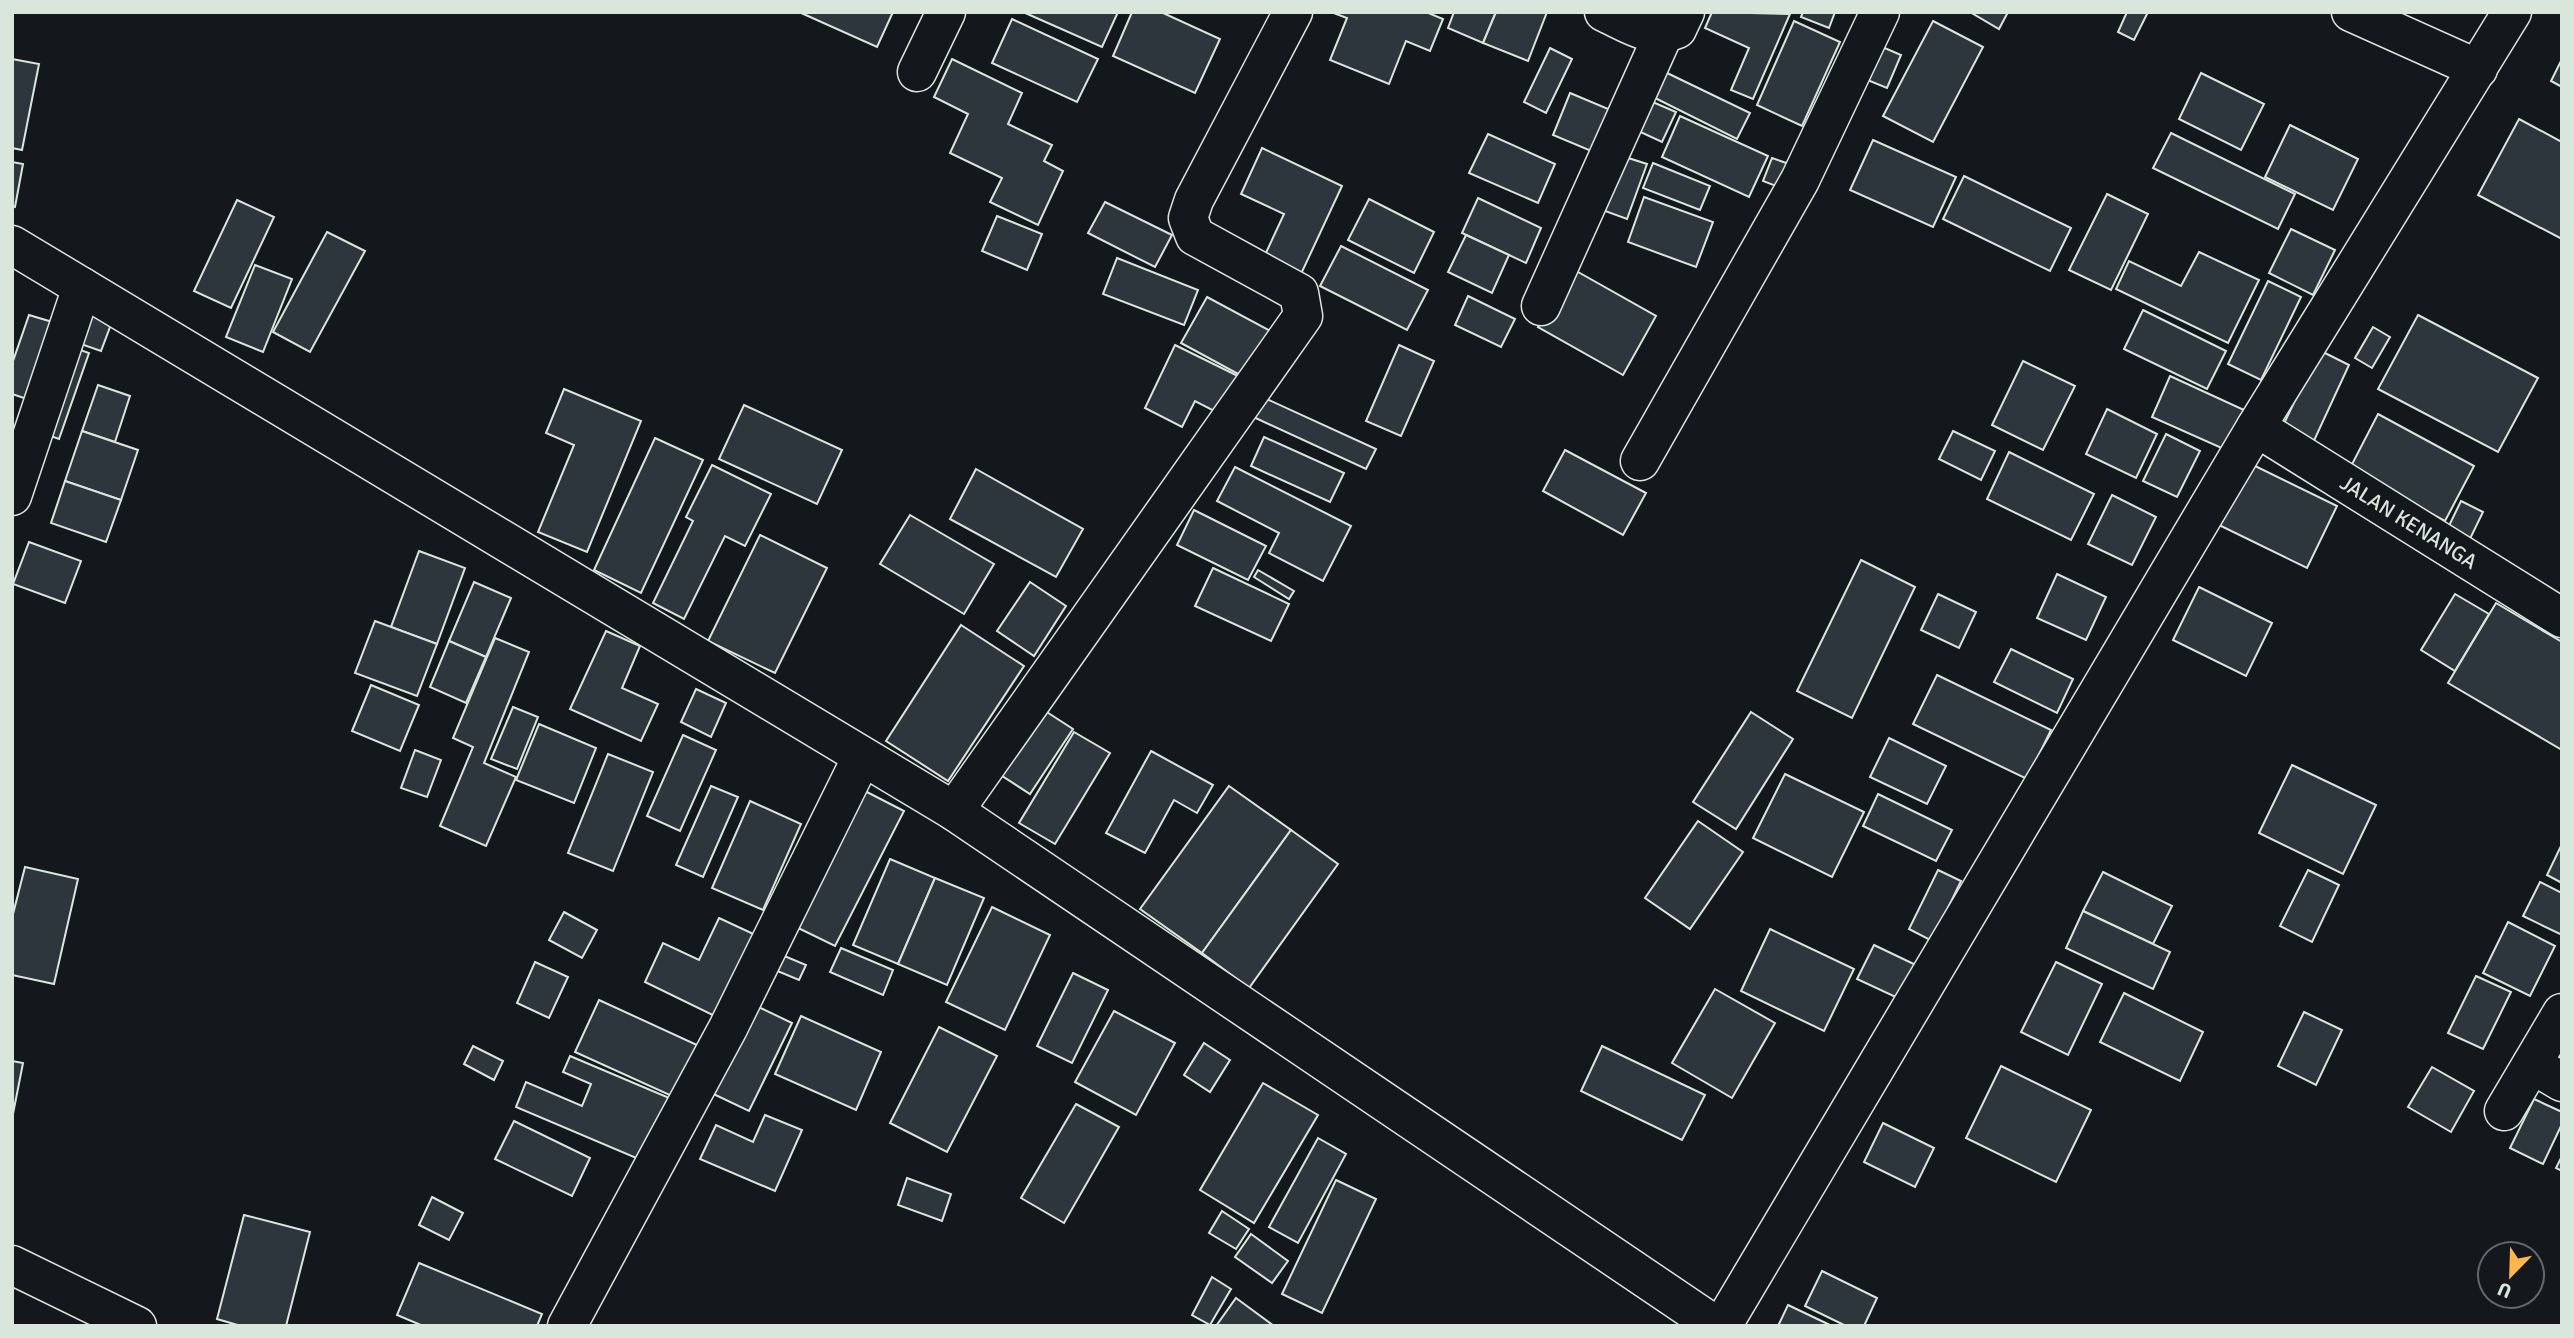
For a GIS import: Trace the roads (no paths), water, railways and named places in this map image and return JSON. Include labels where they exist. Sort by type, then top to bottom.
[{"type":"street","points":[[917,72],[946,12]]},
{"type":"street","points":[[954,811],[1303,316],[1299,293],[1195,236],[1188,218],[1194,200],[1293,12]]},
{"type":"street","points":[[1604,12],[1650,33],[1674,24]]},
{"type":"street","points":[[1640,461],[1800,180],[1880,12]]},
{"type":"street","points":[[2351,12],[2478,69]]},
{"type":"street","points":[[1722,1326],[2256,427],[2512,12]]},
{"type":"street","points":[[1541,306],[1674,24]]},
{"type":"street","points":[[12,245],[954,811],[1716,1326]]},
{"type":"street","points":[[12,496],[82,287]]},
{"type":"street","name":"JALAN KENANGA","points":[[2256,427],[2562,618]]},
{"type":"street","points":[[567,1326],[728,1028],[862,757]]},
{"type":"street","points":[[2504,1111],[2547,1073],[2562,1013]]},
{"type":"street","points":[[12,1265],[137,1326]]}]
